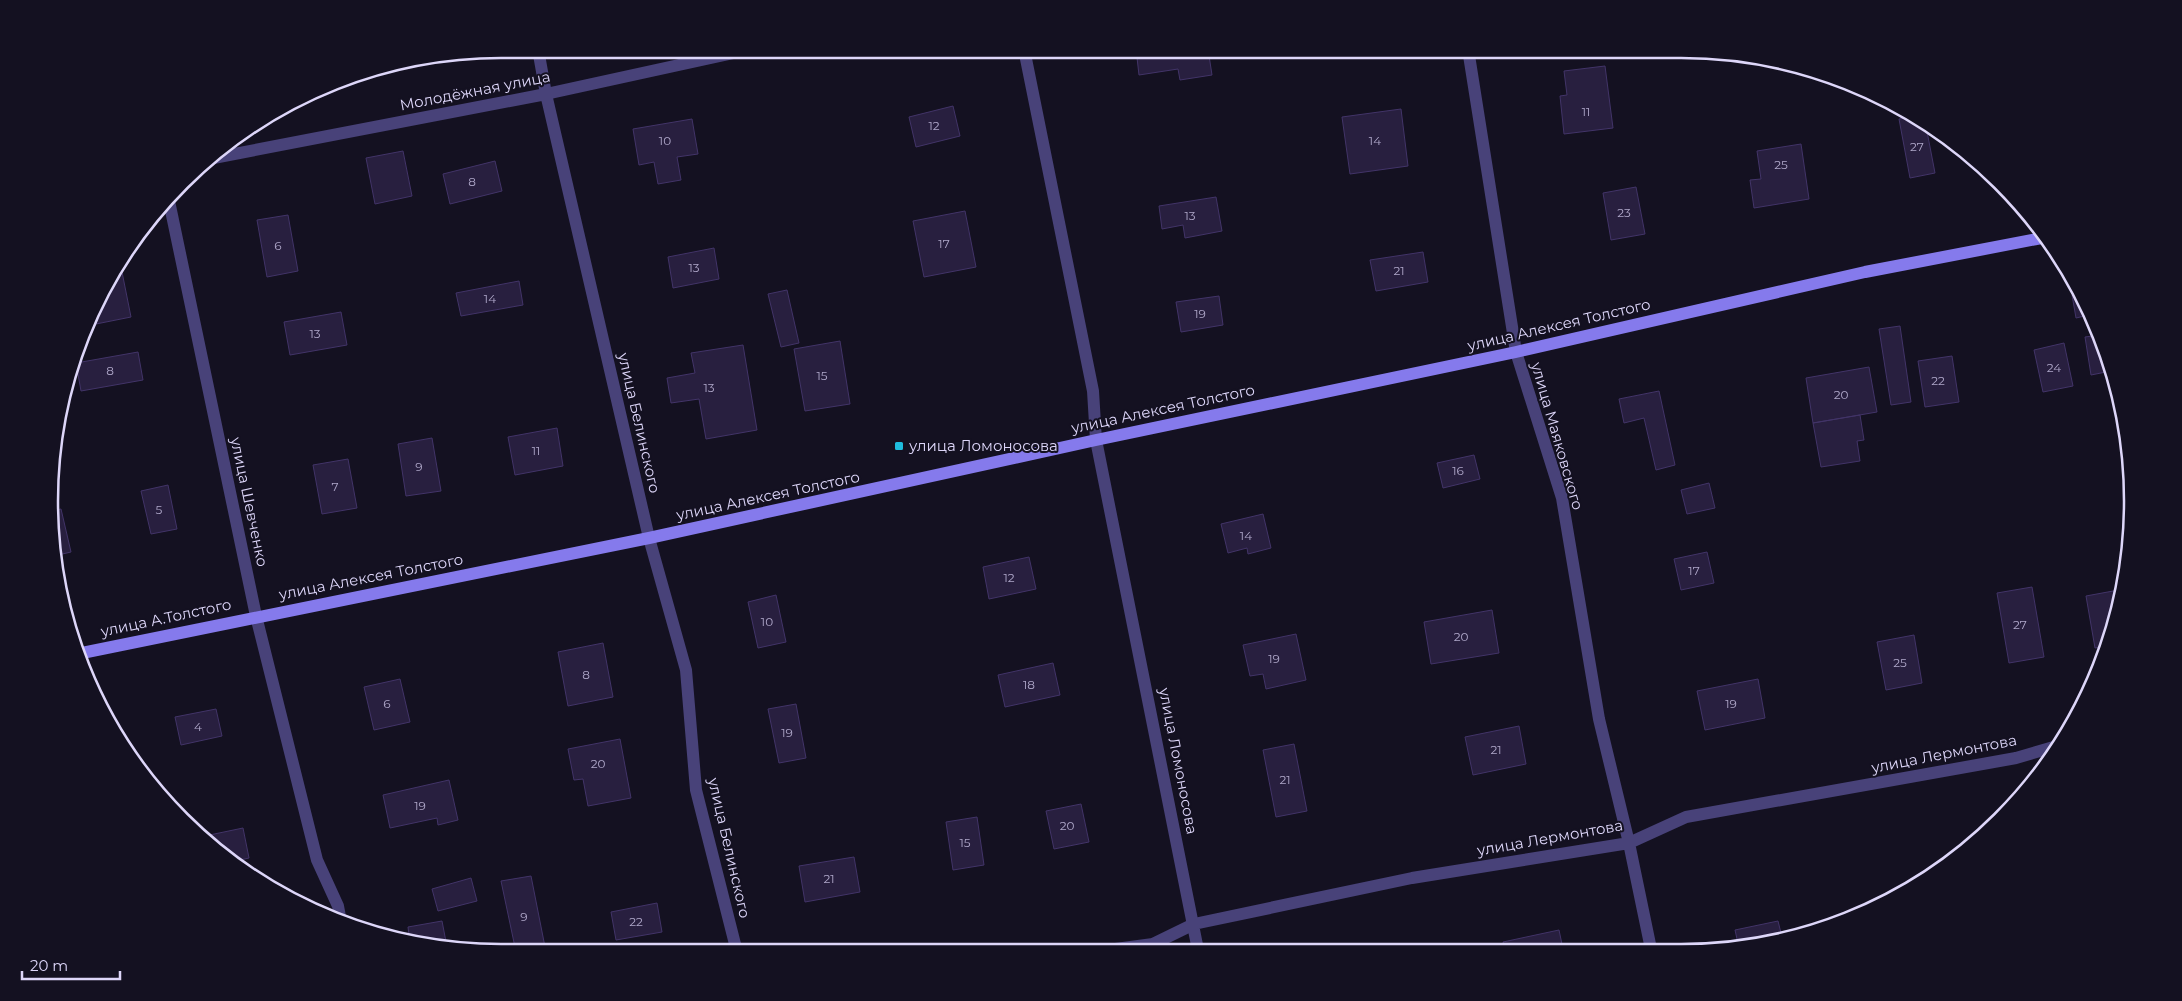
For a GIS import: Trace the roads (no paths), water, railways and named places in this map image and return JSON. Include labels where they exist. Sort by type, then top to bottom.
[{"type":"street","name":"улица Белинского","points":[[540,58],[546,94],[649,538],[686,670],[696,790],[735,944]]},
{"type":"street","name":"Молодёжная улица","points":[[221,156],[546,94],[711,58]]},
{"type":"street","name":"улица Ломоносова","points":[[1026,58],[1093,391],[1096,440],[1197,944]]},
{"type":"street","name":"улица Маяковского","points":[[1469,58],[1516,352],[1562,498],[1598,719],[1629,843],[1650,944]]},
{"type":"street","name":"улица Шевченко","points":[[170,205],[256,616],[317,860],[338,906],[339,913]]},
{"type":"street","name":"улица Алексея Толстого","points":[[256,616],[649,538],[1096,440],[1516,352],[1865,272],[2039,239]]},
{"type":"street","name":"улица А.Толстого","points":[[85,652],[256,616]]},
{"type":"street","name":"улица Лермонтова","points":[[1153,944],[1194,924],[1412,878],[1629,843],[1686,817],[2016,758],[2049,748]]},
{"type":"place","name":"улица Ломоносова","points":[[899,446]]}]
